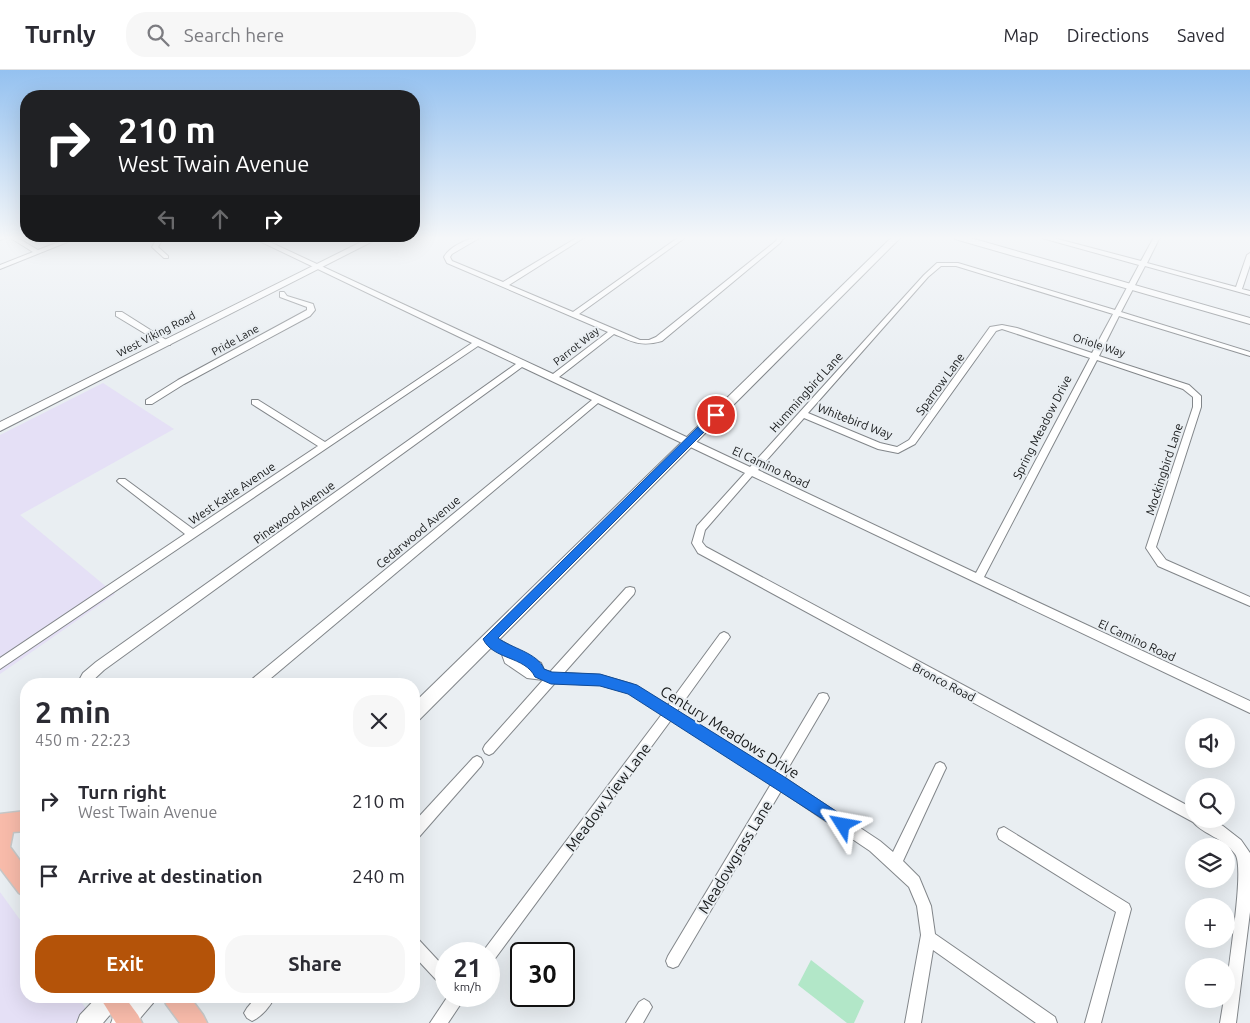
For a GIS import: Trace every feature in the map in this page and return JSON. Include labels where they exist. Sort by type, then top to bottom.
[{"type":"main road","points":[[0,846],[3,818],[20,820]]},
{"type":"main road","points":[[0,851],[20,878]]},
{"type":"main road","points":[[115,1003],[126,1021]]},
{"type":"main road","points":[[179,1003],[195,1023]]},
{"type":"street","name":"West Viking Road","points":[[0,427],[166,343],[278,291],[293,281]]},
{"type":"street","name":"El Camino Road","points":[[348,281],[1250,707]]},
{"type":"street","points":[[496,281],[639,342],[650,342],[659,339],[730,281]]},
{"type":"street","points":[[504,285],[510,281]]},
{"type":"street","points":[[573,314],[619,281]]},
{"type":"street","points":[[420,708],[852,281]]},
{"type":"street","name":"Hummingbird Lane","points":[[697,544],[700,529],[921,281]]},
{"type":"street","name":"Hummingbird Lane","points":[[1014,281],[1116,312]]},
{"type":"street","points":[[1114,281],[1250,321]]},
{"type":"street","name":"Spring Meadow Drive","points":[[978,579],[1133,281]]},
{"type":"street","points":[[1207,281],[1250,293]]},
{"type":"street","points":[[1238,290],[1241,281]]},
{"type":"street","name":"Pride Lane","points":[[150,402],[181,382],[307,314],[311,310],[310,306],[282,296],[278,291]]},
{"type":"street","points":[[1116,312],[1250,354]]},
{"type":"street","points":[[118,314],[166,343]]},
{"type":"street","name":"Oriole Way","points":[[996,328],[1014,330],[1170,380],[1192,391]]},
{"type":"street","name":"Sparrow Lane","points":[[898,450],[912,442],[993,329],[996,328]]},
{"type":"street","name":"Parrot Way","points":[[553,378],[613,331]]},
{"type":"street","name":"West Katie Avenue","points":[[0,664],[478,343]]},
{"type":"street","name":"Pinewood Avenue","points":[[86,678],[100,666],[522,363]]},
{"type":"street","name":"Mockingbird Lane","points":[[1192,391],[1197,396],[1197,407],[1151,548],[1155,556],[1162,563],[1250,602]]},
{"type":"street","name":"Cedarwood Avenue","points":[[262,678],[598,399]]},
{"type":"street","points":[[255,402],[325,446]]},
{"type":"street","name":"Whitebird Way","points":[[803,414],[878,446],[898,450]]},
{"type":"street","points":[[122,481],[192,534]]},
{"type":"street","name":"Bronco Road","points":[[697,544],[702,550],[792,601],[1185,811]]},
{"type":"street","points":[[489,748],[545,675],[630,591]]},
{"type":"street","name":"Meadow View Lane","points":[[499,942],[662,726],[724,637]]},
{"type":"street","name":"Century Meadows Drive","points":[[489,639],[507,652],[509,659],[531,674],[600,680],[632,689],[778,781],[875,846],[895,863],[914,882],[924,906],[928,938],[913,1023]]},
{"type":"street","name":"Meadowgrass Lane","points":[[673,961],[774,792],[785,762],[822,698]]},
{"type":"street","points":[[420,825],[477,762]]},
{"type":"street","points":[[895,863],[940,768]]},
{"type":"street","points":[[1213,828],[1227,836],[1246,859],[1248,889],[1228,1023]]},
{"type":"street","points":[[1004,834],[1124,909],[1093,1023]]},
{"type":"street","points":[[928,938],[1049,1023]]},
{"type":"street","points":[[420,952],[435,968]]},
{"type":"street","points":[[88,1023],[106,1003]]},
{"type":"street","points":[[126,1021],[140,1003]]},
{"type":"street","points":[[252,1013],[261,1003]]},
{"type":"street","points":[[438,1023],[450,1007]]},
{"type":"street","points":[[634,1023],[644,1007]]},
{"type":"shaded area","points":[[103,383],[174,429],[20,515],[115,594],[0,674],[0,435]]},
{"type":"shaded area","points":[[0,892],[20,920],[20,1003],[82,1003],[87,1010],[74,1023],[0,1023]]},
{"type":"green space","points":[[811,960],[864,1001],[854,1023],[847,1023],[798,985]]},
{"type":"route","points":[[716,415],[489,639],[507,652],[514,653],[537,666],[539,673],[551,678],[600,680],[632,689],[778,781],[843,825]]}]
